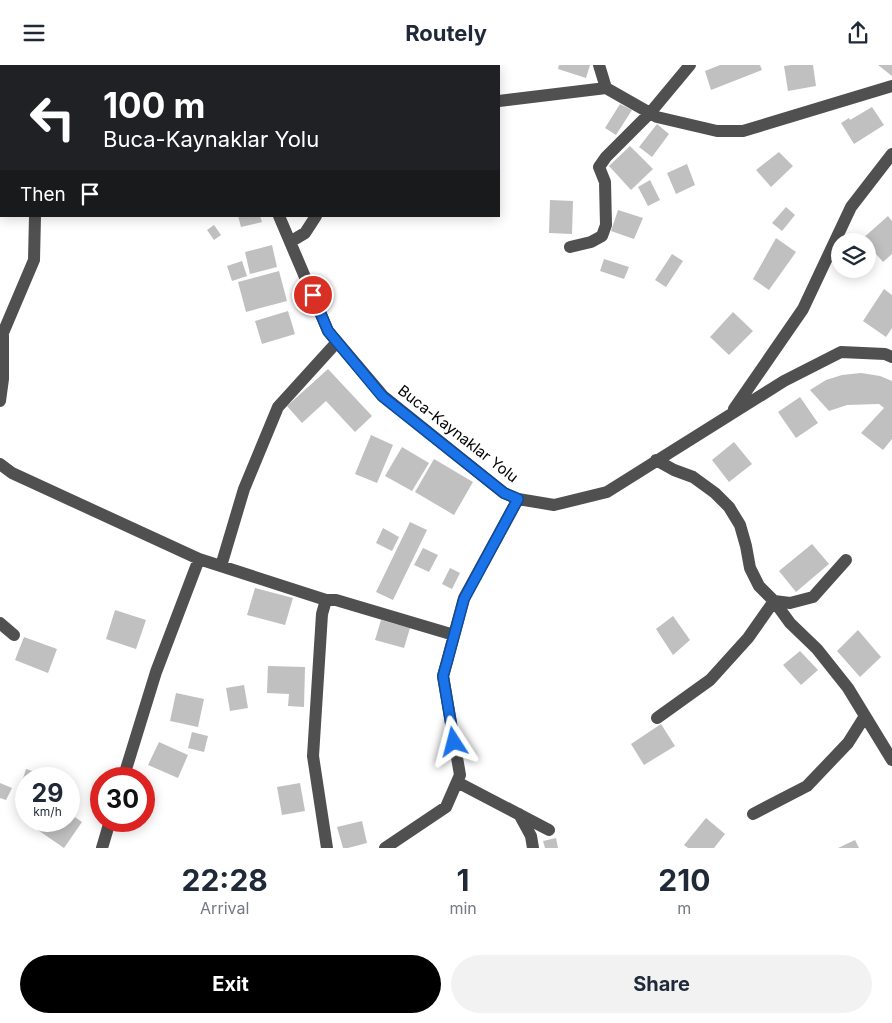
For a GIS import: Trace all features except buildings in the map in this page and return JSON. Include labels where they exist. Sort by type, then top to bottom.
[{"type":"street","points":[[599,65],[606,88]]},
{"type":"street","points":[[570,247],[591,242],[602,236],[606,225],[605,182],[599,167],[606,157],[650,113],[690,65]]},
{"type":"street","points":[[500,101],[606,88],[657,117],[717,131],[743,131],[892,86]]},
{"type":"street","points":[[731,413],[803,309],[851,207],[892,154]]},
{"type":"street","points":[[0,401],[3,379],[3,333],[34,261],[35,217]]},
{"type":"street","name":"Buca-Kaynaklar Yolu","points":[[279,217],[328,331],[382,396],[504,493],[518,499],[554,505],[607,491],[784,381],[841,352],[890,352]]},
{"type":"street","points":[[290,242],[305,233],[315,217]]},
{"type":"street","points":[[221,566],[244,489],[278,407],[337,342]]},
{"type":"street","points":[[656,460],[674,470],[693,477],[715,493],[729,507],[740,525],[750,568],[759,586],[774,601],[790,623],[817,649],[848,688],[892,760]]},
{"type":"street","points":[[0,464],[12,473],[199,559],[326,600],[336,600],[454,635]]},
{"type":"street","points":[[386,848],[446,807],[460,775],[443,676],[464,599],[518,499]]},
{"type":"street","points":[[127,767],[156,672],[199,559]]},
{"type":"street","points":[[774,601],[790,603],[813,597],[846,560]]},
{"type":"street","points":[[326,600],[322,614],[313,756],[327,848]]},
{"type":"street","points":[[657,718],[710,680],[748,638],[774,601]]},
{"type":"street","points":[[0,623],[14,635]]},
{"type":"street","points":[[753,815],[807,786],[848,743],[865,716]]},
{"type":"street","points":[[457,782],[549,830]]},
{"type":"street","points":[[519,814],[531,835],[533,848]]},
{"type":"street","points":[[102,848],[107,832]]},
{"type":"route","points":[[313,295],[328,331],[382,396],[504,493],[518,499],[464,599],[443,676],[454,742]]}]
